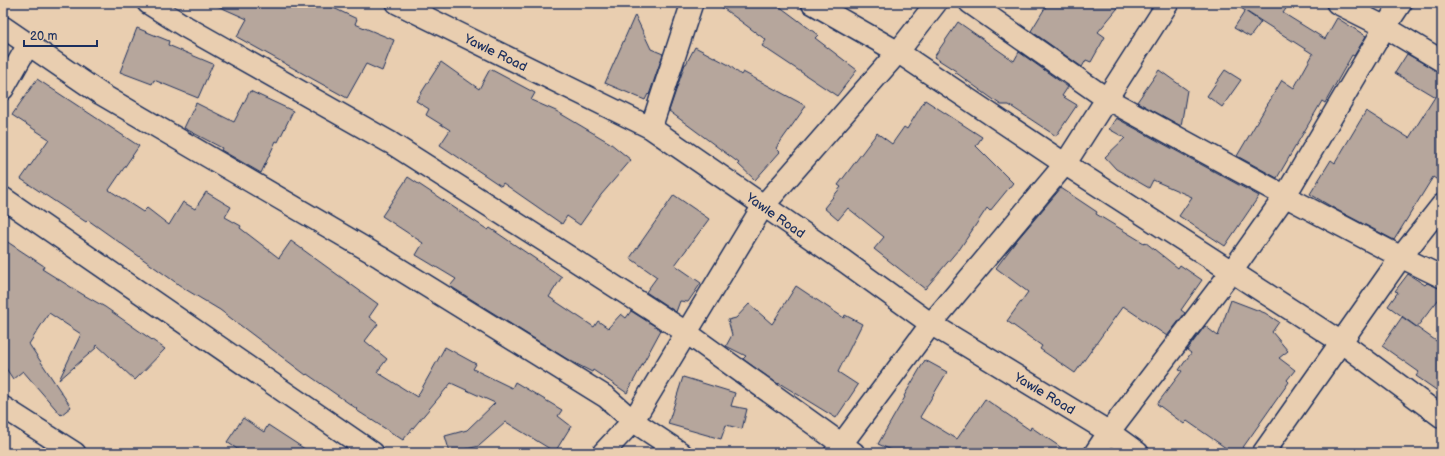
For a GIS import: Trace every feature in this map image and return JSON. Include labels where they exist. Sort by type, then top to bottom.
[{"type":"street","points":[[148,3],[186,27],[390,143],[687,333],[843,450],[931,324],[1065,164],[1168,3]]},
{"type":"street","name":"Yawle Road","points":[[397,3],[651,128],[844,261],[931,324],[1110,432],[1138,453]]},
{"type":"street","points":[[651,128],[692,3]]},
{"type":"street","points":[[812,3],[898,52],[1065,164],[1342,342],[1442,417]]},
{"type":"street","points":[[604,453],[633,421],[763,206],[898,52],[936,3]]},
{"type":"street","points":[[970,3],[1107,99],[1285,196],[1442,277]]},
{"type":"street","points":[[1337,3],[1385,27],[1442,62]]},
{"type":"street","points":[[1095,453],[1232,271],[1285,196],[1385,27],[1401,3]]},
{"type":"street","points":[[3,27],[101,94],[380,257],[600,393],[633,421],[681,453]]},
{"type":"street","points":[[3,89],[28,45]]},
{"type":"street","points":[[3,198],[373,453]]},
{"type":"street","points":[[1263,453],[1401,257],[1442,205]]},
{"type":"street","points":[[3,407],[75,453]]},
{"type":"building","points":[[211,3],[323,3],[357,19],[355,24],[394,40],[382,71],[366,64],[347,98],[237,37],[247,19]]},
{"type":"building","points":[[716,3],[775,3],[818,35],[815,38],[857,70],[837,96],[762,46],[766,40]]},
{"type":"building","points":[[1048,3],[1122,3],[1098,32],[1105,37],[1091,62],[1086,60],[1082,67],[1031,31]]},
{"type":"building","points":[[1233,3],[1290,3],[1283,13],[1325,39],[1337,18],[1366,36],[1354,56],[1352,55],[1325,103],[1322,101],[1277,178],[1237,156],[1282,80],[1294,88],[1313,54]]},
{"type":"building","points":[[1245,11],[1261,22],[1250,37],[1234,28]]},
{"type":"building","points":[[635,15],[651,49],[663,54],[649,95],[648,94],[645,100],[605,83]]},
{"type":"building","points":[[958,22],[1014,61],[1019,52],[1068,87],[1062,96],[1077,105],[1056,136],[1009,105],[1001,105],[955,72],[956,71],[934,57]]},
{"type":"building","points":[[137,28],[169,41],[168,45],[213,64],[198,98],[154,80],[152,84],[120,72]]},
{"type":"building","points":[[695,47],[729,65],[741,75],[743,72],[806,106],[776,148],[780,152],[755,180],[738,164],[739,163],[669,111],[685,64]]},
{"type":"building","points":[[1407,54],[1442,74],[1442,183],[1433,177],[1394,240],[1310,194],[1331,160],[1335,163],[1366,111],[1409,138],[1435,97],[1395,73]]},
{"type":"building","points":[[441,62],[479,89],[490,69],[535,93],[531,100],[556,111],[610,143],[631,160],[601,195],[580,225],[567,216],[562,224],[503,183],[501,186],[440,145],[450,130],[426,115],[429,109],[416,101]]},
{"type":"building","points":[[1159,70],[1187,90],[1181,126],[1137,102]]},
{"type":"building","points":[[1225,70],[1241,80],[1222,107],[1207,96]]},
{"type":"building","points":[[37,79],[139,146],[109,190],[143,212],[147,208],[169,225],[183,202],[195,209],[206,192],[231,207],[225,217],[241,226],[240,228],[279,258],[291,241],[378,304],[369,317],[378,324],[365,341],[387,359],[377,372],[417,397],[445,347],[476,364],[473,369],[512,388],[515,382],[562,410],[558,416],[571,426],[555,452],[506,422],[479,446],[450,453],[445,436],[467,430],[495,403],[451,383],[403,440],[356,410],[357,409],[307,374],[306,375],[220,310],[185,289],[88,220],[86,222],[21,179],[49,139],[12,115]]},
{"type":"building","points":[[250,91],[293,111],[278,142],[276,141],[261,173],[221,150],[222,148],[184,128],[196,103],[234,122]]},
{"type":"building","points":[[925,100],[982,137],[976,146],[1013,183],[990,211],[987,208],[959,250],[925,289],[874,249],[884,237],[848,208],[838,220],[824,208],[841,187],[838,185],[877,133],[892,144],[904,127],[907,129]]},
{"type":"building","points":[[1116,118],[1259,196],[1225,246],[1179,216],[1192,197],[1153,180],[1149,188],[1116,169],[1105,157],[1125,138],[1109,129]]},
{"type":"building","points":[[408,177],[488,230],[490,228],[562,277],[549,297],[594,327],[598,321],[608,328],[621,314],[626,318],[631,311],[661,330],[627,393],[593,370],[592,372],[567,359],[450,286],[456,279],[416,255],[423,243],[382,216]]},
{"type":"building","points":[[1061,188],[1097,212],[1096,214],[1144,243],[1145,242],[1178,268],[1180,265],[1202,280],[1181,310],[1185,313],[1167,336],[1123,306],[1075,373],[1040,349],[1042,346],[1007,321],[1028,292],[996,268],[1017,240]]},
{"type":"building","points":[[674,195],[709,219],[675,265],[701,283],[688,302],[680,301],[676,312],[646,292],[657,277],[630,258]]},
{"type":"building","points":[[3,239],[44,266],[42,269],[105,307],[165,349],[135,380],[97,345],[96,348],[59,380],[81,334],[49,313],[29,344],[71,407],[61,415],[23,371],[13,379],[3,364]]},
{"type":"building","points":[[1408,274],[1425,285],[1427,283],[1442,289],[1442,295],[1417,327],[1388,306],[1398,292],[1395,291]]},
{"type":"building","points":[[796,286],[844,318],[845,315],[862,324],[838,372],[858,385],[836,418],[779,383],[778,384],[743,359],[746,356],[726,346],[732,335],[728,320],[736,318],[749,304],[772,324]]},
{"type":"building","points":[[1231,300],[1265,313],[1279,322],[1272,332],[1288,351],[1279,358],[1295,370],[1287,380],[1289,382],[1239,453],[1233,453],[1187,421],[1184,424],[1157,404],[1182,371],[1179,370],[1191,353],[1187,350],[1205,326],[1218,336]]},
{"type":"building","points":[[1402,317],[1442,345],[1442,394],[1416,376],[1419,372],[1382,346]]},
{"type":"building","points":[[925,360],[947,372],[920,417],[957,439],[985,399],[1030,430],[1031,427],[1069,453],[898,453],[878,444]]},
{"type":"building","points":[[683,377],[735,393],[731,406],[747,409],[742,429],[726,425],[721,439],[668,424]]},
{"type":"building","points":[[243,418],[264,432],[268,425],[311,453],[243,453],[227,442]]}]
